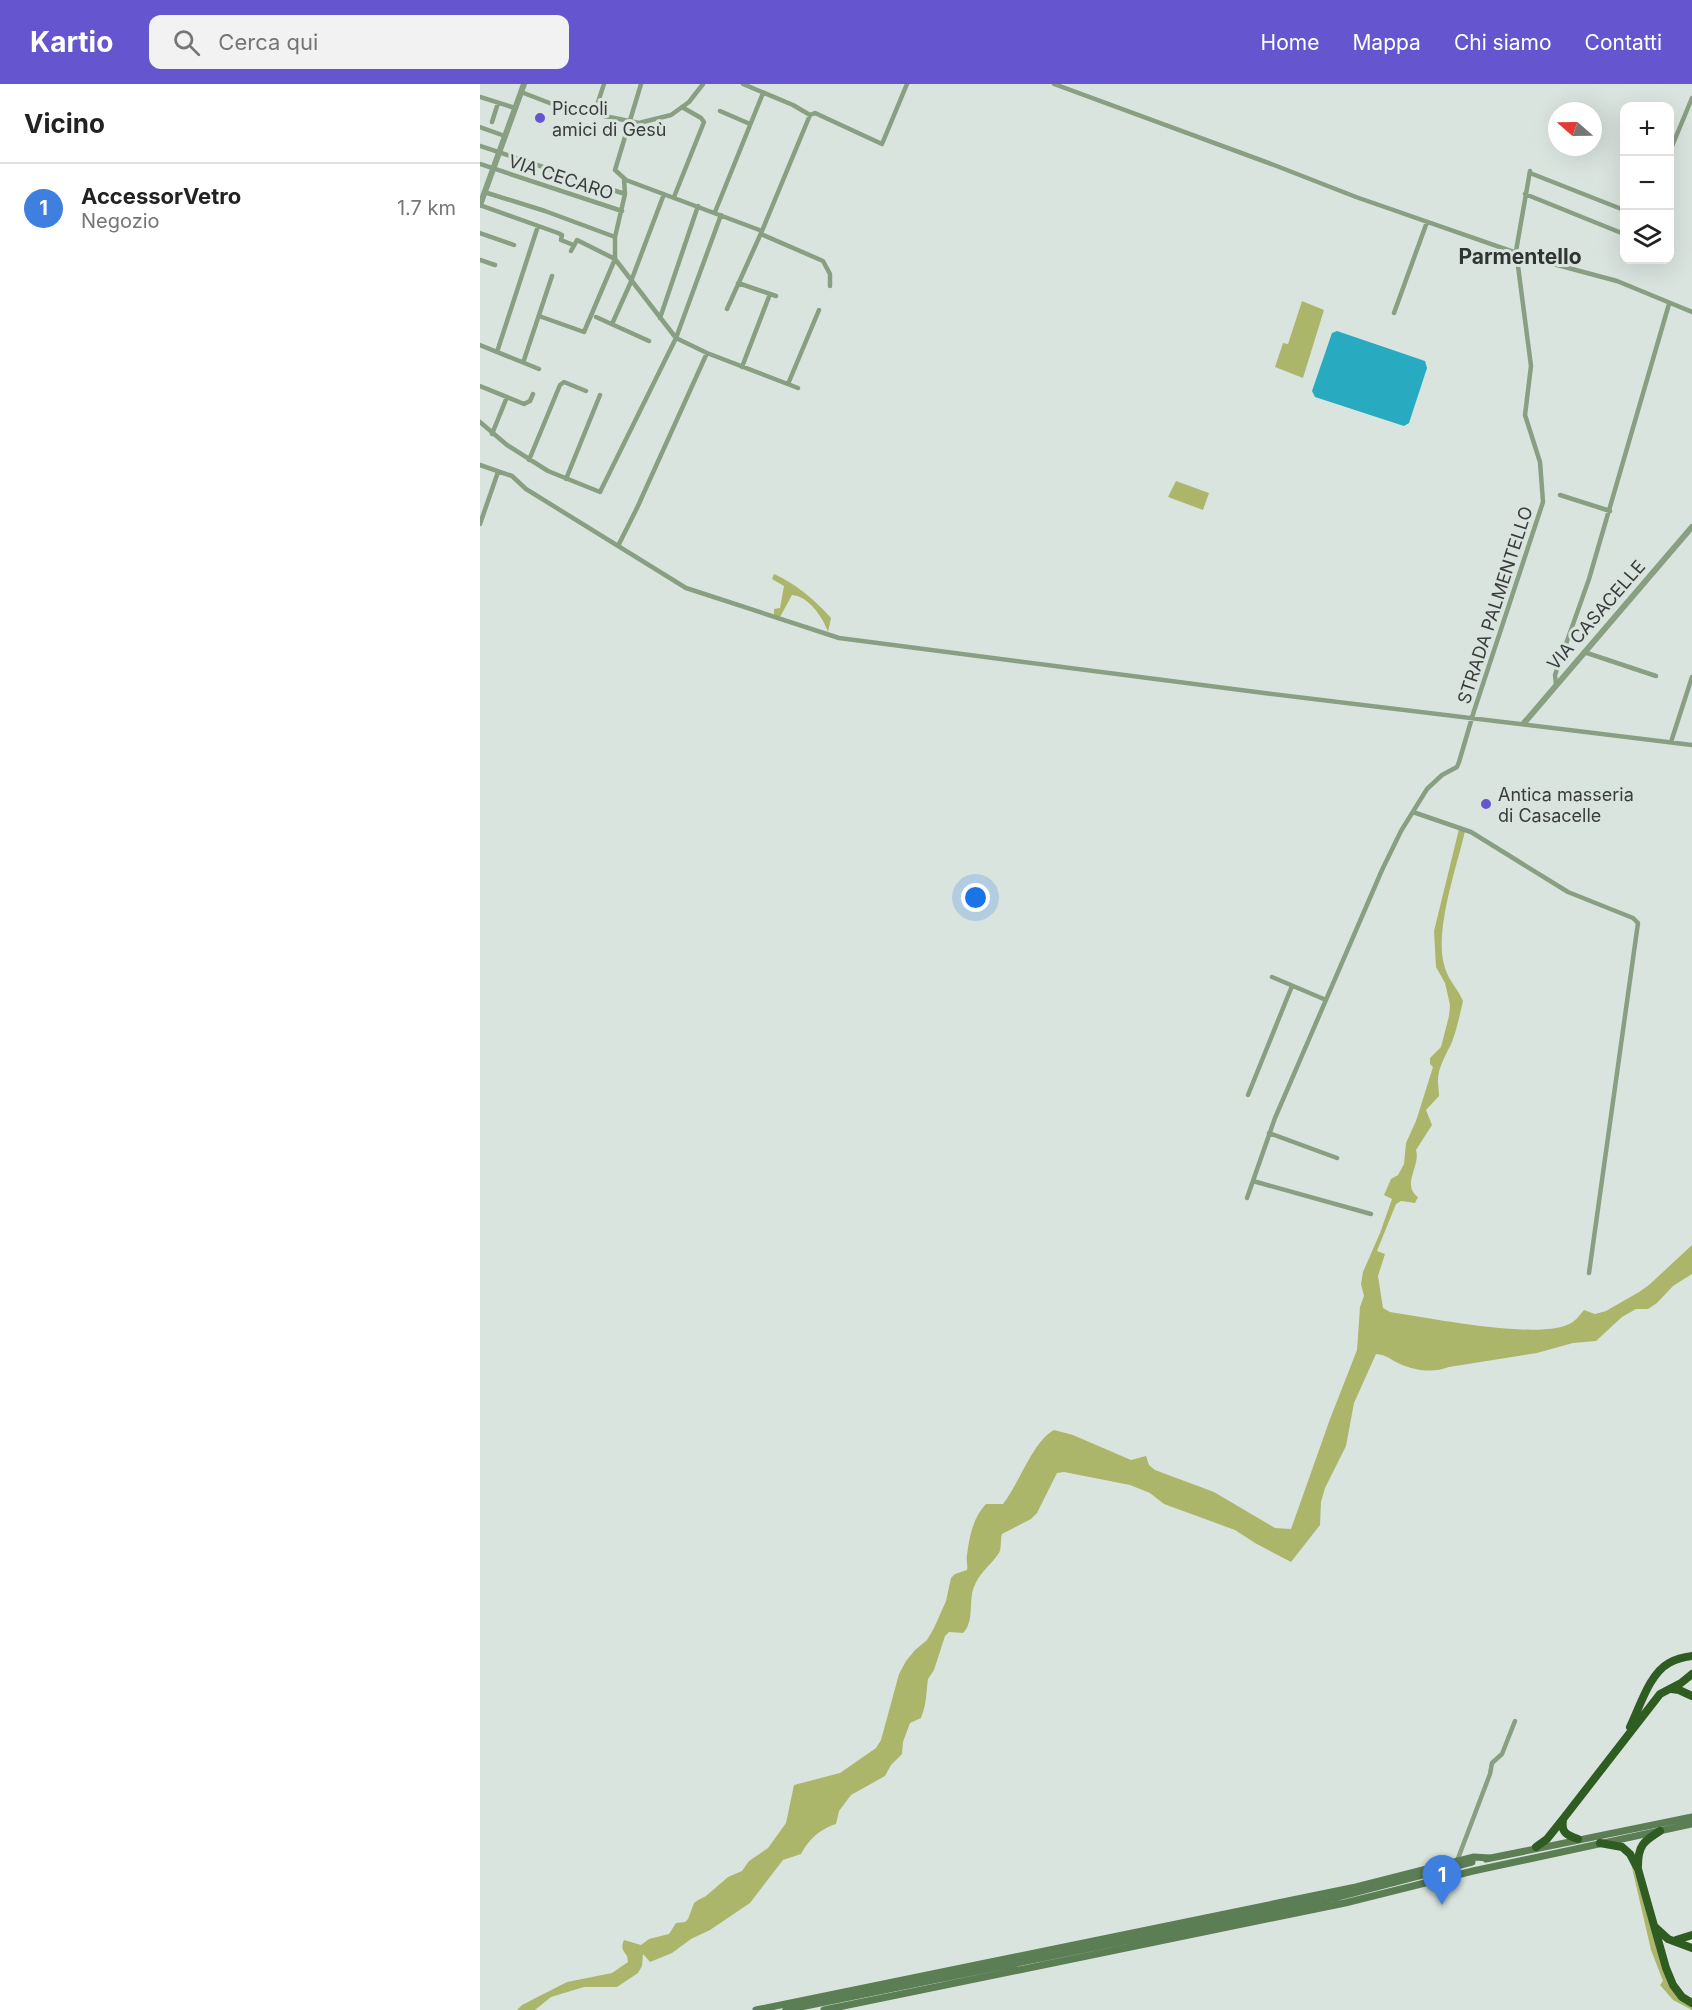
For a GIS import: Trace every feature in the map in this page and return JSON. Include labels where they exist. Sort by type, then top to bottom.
[{"type":"highway","points":[[1625,1738],[1659,1672],[1668,1663],[1692,1656]]},
{"type":"highway","points":[[1536,1847],[1547,1839],[1660,1694],[1692,1674]]},
{"type":"highway","points":[[1671,1689],[1679,1689],[1692,1696]]},
{"type":"highway","points":[[1563,1819],[1564,1832],[1578,1839]]},
{"type":"highway","points":[[1638,1869],[1640,1849],[1644,1842],[1660,1831]]},
{"type":"highway","points":[[1600,1843],[1622,1847],[1630,1854],[1638,1869],[1673,1985],[1692,2003]]},
{"type":"highway","points":[[1655,1927],[1661,1934],[1673,1941],[1692,1948]]},
{"type":"highway","points":[[1673,1941],[1692,1935]]},
{"type":"main road","points":[[824,2010],[1333,1899],[1536,1847],[1692,1817]]},
{"type":"main road","points":[[756,2010],[1450,1876],[1692,1824]]},
{"type":"main road","points":[[786,2010],[1333,1899],[1457,1861],[1473,1857],[1490,1858]]},
{"type":"street","points":[[524,84],[480,203],[558,232],[562,235],[561,240],[571,244]]},
{"type":"street","points":[[594,114],[604,84]]},
{"type":"street","points":[[641,84],[615,170],[624,178],[715,212],[823,261],[830,271],[830,286]]},
{"type":"street","points":[[521,92],[560,107],[639,123],[671,115],[695,96],[703,84]]},
{"type":"street","points":[[743,84],[810,115],[815,113],[882,144],[907,84]]},
{"type":"street","points":[[1054,84],[1274,165],[1327,187],[1556,266],[1617,281],[1692,312]]},
{"type":"street","points":[[715,212],[763,93]]},
{"type":"street","points":[[480,97],[515,108]]},
{"type":"street","points":[[1674,141],[1692,98]]},
{"type":"street","points":[[492,122],[498,103]]},
{"type":"street","points":[[674,197],[704,122],[682,107]]},
{"type":"street","points":[[720,111],[750,124]]},
{"type":"street","points":[[727,309],[762,232],[810,115]]},
{"type":"street","points":[[480,127],[504,136]]},
{"type":"street","points":[[480,146],[626,194]]},
{"type":"street","name":"VIA CECARO","points":[[480,164],[622,211]]},
{"type":"street","name":"STRADA PALMENTELLO","points":[[1247,1198],[1269,1133],[1382,870],[1427,789],[1457,767],[1543,502],[1540,462],[1525,415],[1531,366],[1517,252],[1530,172],[1620,208]]},
{"type":"street","points":[[539,316],[584,332],[615,259],[615,237],[626,194],[624,178]]},
{"type":"street","points":[[484,192],[545,211],[615,237]]},
{"type":"street","points":[[612,324],[632,281],[664,194]]},
{"type":"street","points":[[1525,194],[1620,232]]},
{"type":"street","points":[[660,318],[698,206]]},
{"type":"street","points":[[480,422],[492,434],[529,460],[548,471],[600,492],[676,338],[721,215]]},
{"type":"street","points":[[1394,313],[1427,222]]},
{"type":"street","points":[[497,352],[538,226]]},
{"type":"street","points":[[480,233],[514,245]]},
{"type":"street","points":[[571,251],[577,240],[615,259],[676,338],[707,353],[798,388]]},
{"type":"street","points":[[480,260],[495,265]]},
{"type":"street","points":[[524,360],[552,276]]},
{"type":"street","points":[[738,283],[773,295],[742,367]]},
{"type":"street","points":[[1556,684],[1555,675],[1610,511],[1669,304]]},
{"type":"street","points":[[788,384],[819,310],[812,309]]},
{"type":"street","points":[[596,316],[649,341]]},
{"type":"street","points":[[480,345],[539,369]]},
{"type":"street","points":[[618,546],[707,353]]},
{"type":"street","points":[[529,460],[560,385],[564,382],[586,391]]},
{"type":"street","points":[[480,386],[524,404],[530,401],[533,394]]},
{"type":"street","points":[[566,478],[600,395]]},
{"type":"street","points":[[492,434],[507,397]]},
{"type":"street","points":[[480,465],[512,476],[526,489],[686,588],[839,638],[1692,745]]},
{"type":"street","points":[[480,524],[498,472]]},
{"type":"street","points":[[1560,495],[1610,511]]},
{"type":"street","name":"VIA CASACELLE","points":[[1524,723],[1692,527]]},
{"type":"street","points":[[1584,652],[1656,676]]},
{"type":"street","points":[[1671,742],[1692,677]]},
{"type":"street","points":[[1413,812],[1471,832],[1568,892],[1633,918],[1638,923],[1589,1273]]},
{"type":"street","points":[[1272,978],[1326,1000]]},
{"type":"street","points":[[1248,1095],[1292,986]]},
{"type":"street","points":[[1269,1133],[1337,1158]]},
{"type":"street","points":[[1253,1180],[1371,1214]]},
{"type":"street","points":[[1457,1861],[1490,1774],[1491,1763],[1502,1754],[1515,1721]]},
{"type":"green space","points":[[1302,301],[1324,310],[1303,378],[1275,367],[1283,343],[1288,344]]},
{"type":"green space","points":[[1176,481],[1209,493],[1203,510],[1168,497]]},
{"type":"green space","points":[[774,574],[797,588],[825,611],[831,618],[828,632],[814,608],[798,596],[792,595],[780,617],[774,615],[774,609],[780,608],[784,586],[772,579]]},
{"type":"green space","points":[[1459,829],[1465,831],[1447,900],[1442,954],[1447,973],[1463,1001],[1454,1037],[1439,1072],[1439,1096],[1426,1110],[1432,1125],[1416,1150],[1411,1187],[1418,1197],[1415,1203],[1401,1201],[1396,1204],[1377,1251],[1385,1254],[1378,1276],[1383,1308],[1390,1312],[1481,1326],[1506,1329],[1551,1329],[1570,1324],[1584,1310],[1595,1314],[1606,1311],[1639,1292],[1692,1245],[1692,1274],[1673,1286],[1648,1309],[1636,1309],[1622,1317],[1596,1341],[1573,1343],[1537,1353],[1428,1371],[1414,1369],[1376,1354],[1354,1403],[1346,1446],[1325,1488],[1321,1502],[1320,1525],[1291,1562],[1235,1530],[1164,1504],[1150,1493],[1130,1485],[1064,1472],[1057,1473],[1037,1513],[1031,1519],[1002,1534],[999,1553],[979,1577],[974,1587],[967,1628],[963,1633],[949,1632],[945,1636],[934,1670],[928,1679],[921,1718],[910,1723],[903,1742],[902,1754],[891,1765],[885,1776],[851,1795],[839,1811],[836,1824],[816,1835],[801,1854],[783,1860],[750,1903],[710,1930],[691,1939],[672,1953],[650,1962],[643,1954],[642,1966],[638,1973],[617,1987],[584,1987],[551,1997],[535,2010],[517,2010],[522,2005],[567,1982],[612,1973],[628,1962],[622,1948],[624,1940],[641,1945],[649,1939],[669,1934],[676,1923],[685,1922],[688,1919],[694,1903],[728,1877],[742,1871],[749,1861],[768,1848],[786,1823],[794,1785],[840,1773],[876,1748],[881,1740],[899,1674],[906,1661],[927,1640],[934,1628],[946,1601],[951,1578],[967,1570],[969,1542],[978,1515],[986,1504],[1003,1504],[1039,1443],[1054,1430],[1073,1435],[1131,1460],[1146,1456],[1149,1465],[1155,1470],[1214,1492],[1275,1528],[1291,1529],[1357,1350],[1360,1307],[1364,1296],[1361,1284],[1363,1272],[1392,1199],[1384,1195],[1391,1179],[1398,1175],[1404,1164],[1406,1143],[1416,1121],[1433,1067],[1430,1064],[1430,1058],[1441,1047],[1449,1016],[1450,1005],[1445,983],[1436,967],[1434,931]]},
{"type":"green space","points":[[1630,1859],[1673,1988],[1692,2004],[1692,2010],[1673,2000],[1660,1985],[1663,1981],[1651,1950]]},
{"type":"water","points":[[1337,331],[1425,361],[1427,368],[1409,423],[1404,426],[1315,397],[1312,391],[1332,333]]},
{"type":"place","name":"Piccoli amici di Gesù","points":[[540,118]]},
{"type":"place","name":"Antica masseria di Casacelle","points":[[1486,804]]},
{"type":"place","name":"AccessorVetro","points":[[1442,1905]]},
{"type":"district","name":"Parmentello","points":[[1520,256]]}]
